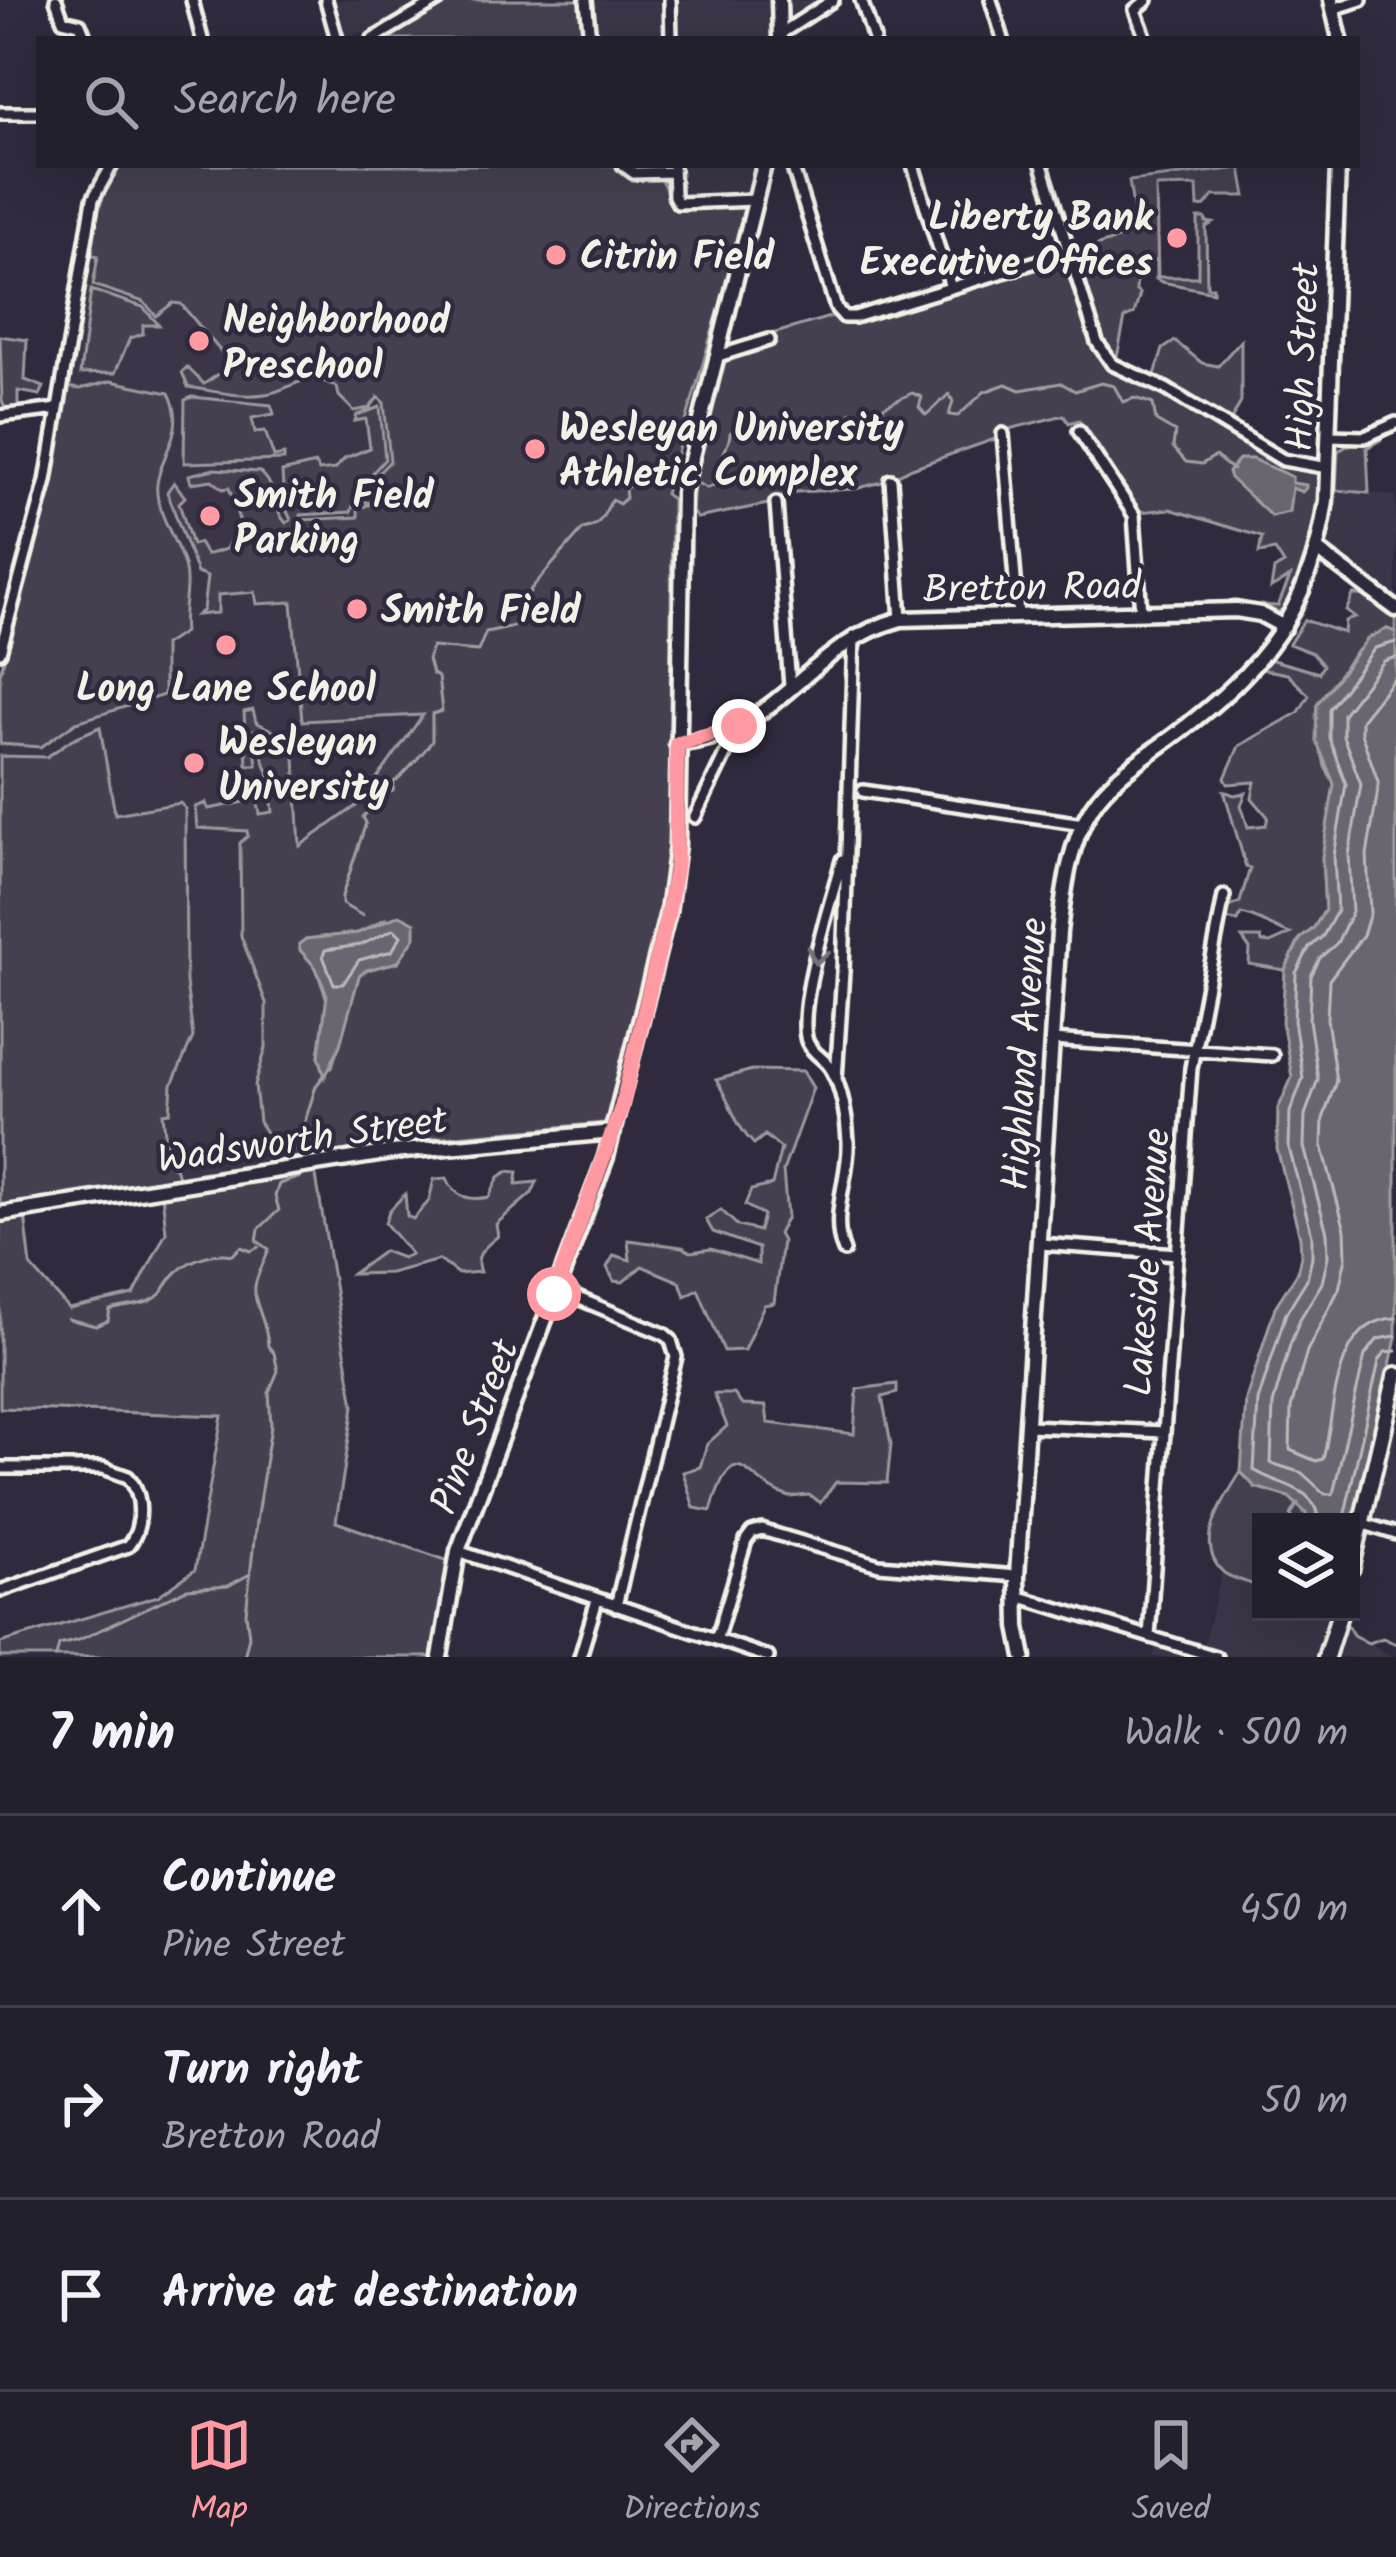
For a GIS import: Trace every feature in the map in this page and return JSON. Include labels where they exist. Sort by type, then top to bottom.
[{"type":"main road","points":[[1360,1528],[1396,1375]]},
{"type":"main road","points":[[1326,1657],[1338,1621]]},
{"type":"street","points":[[56,0],[63,20],[80,24],[85,36]]},
{"type":"street","points":[[192,0],[201,36]]},
{"type":"street","points":[[326,0],[336,36]]},
{"type":"street","points":[[378,36],[439,0]]},
{"type":"street","points":[[586,0],[590,36]]},
{"type":"street","points":[[670,0],[671,36]]},
{"type":"street","points":[[779,0],[780,36]]},
{"type":"street","points":[[780,36],[832,0]]},
{"type":"street","points":[[861,0],[873,36]]},
{"type":"street","points":[[991,0],[1002,36]]},
{"type":"street","points":[[1339,36],[1332,5],[1361,0]]},
{"type":"street","points":[[1142,3],[1135,14],[1145,36]]},
{"type":"street","points":[[0,113],[36,112]]},
{"type":"street","points":[[0,652],[40,505],[90,212],[110,168]]},
{"type":"street","points":[[627,168],[634,173],[673,168],[678,203],[755,200]]},
{"type":"street","name":"Pine Street","points":[[440,1657],[458,1551],[613,1132],[673,888],[683,493],[763,168]]},
{"type":"street","points":[[794,168],[836,308],[844,317],[1069,252]]},
{"type":"street","points":[[914,168],[951,288]]},
{"type":"street","points":[[1043,168],[1096,342],[1112,364],[1166,389],[1283,460],[1328,468]]},
{"type":"street","name":"High Street","points":[[1316,550],[1328,468],[1338,168]]},
{"type":"street","points":[[715,357],[769,340]]},
{"type":"street","points":[[0,416],[58,410]]},
{"type":"street","points":[[1328,436],[1365,437],[1396,423]]},
{"type":"street","points":[[1079,431],[1134,515],[1141,614]]},
{"type":"street","points":[[1003,434],[1018,615]]},
{"type":"street","points":[[891,480],[901,619]]},
{"type":"street","points":[[776,503],[790,686]]},
{"type":"street","points":[[1316,550],[1396,609]]},
{"type":"street","name":"Highland Avenue","points":[[1024,1657],[1017,1576],[1052,1040],[1062,906],[1083,824],[1114,782],[1232,692],[1260,662],[1284,627],[1316,550]]},
{"type":"street","name":"Bretton Road","points":[[677,744],[739,726],[854,636],[901,619],[1248,611],[1284,627]]},
{"type":"street","points":[[836,1079],[854,636]]},
{"type":"street","name":"Bretton Road","points":[[695,817],[739,726]]},
{"type":"street","points":[[863,790],[1083,824]]},
{"type":"street","points":[[844,1250],[838,1223],[848,1155],[847,1127],[836,1079],[827,1062],[809,1046],[806,1030],[815,962],[846,842]]},
{"type":"street","name":"Lakeside Avenue","points":[[1149,1636],[1193,1050],[1224,896]]},
{"type":"street","points":[[1052,1040],[1272,1055]]},
{"type":"street","name":"Wadsworth Street","points":[[0,1214],[392,1152],[613,1132]]},
{"type":"street","points":[[1040,1244],[1177,1254]]},
{"type":"street","points":[[556,1289],[664,1334],[674,1348],[675,1370],[616,1606]]},
{"type":"street","points":[[1028,1426],[1164,1432]]},
{"type":"street","points":[[0,1468],[103,1468],[128,1477],[138,1495],[138,1529],[128,1546],[0,1591]]},
{"type":"street","points":[[1361,1523],[1396,1534]]},
{"type":"street","points":[[717,1637],[746,1541],[762,1530],[879,1565],[1017,1576]]},
{"type":"street","points":[[458,1551],[768,1657]]},
{"type":"street","points":[[1017,1596],[1216,1657]]},
{"type":"street","points":[[580,1657],[598,1600]]},
{"type":"shaded area","points":[[318,0],[445,0],[388,36],[361,32],[330,36]]},
{"type":"shaded area","points":[[445,0],[593,0],[597,36],[388,36]]},
{"type":"shaded area","points":[[593,0],[834,0],[778,36],[597,36]]},
{"type":"shaded area","points":[[120,168],[633,168],[640,176],[657,176],[672,207],[749,205],[665,494],[672,499],[669,834],[663,897],[616,1100],[604,1123],[433,1138],[284,1159],[259,1122],[255,1085],[266,1048],[266,1003],[241,936],[240,843],[247,831],[197,828],[195,807],[245,802],[246,793],[256,792],[260,814],[273,812],[269,775],[253,729],[257,765],[247,765],[244,712],[253,710],[256,722],[277,733],[295,758],[300,846],[359,804],[423,715],[302,721],[292,602],[257,604],[255,592],[218,595],[218,613],[197,615],[203,610],[207,577],[197,573],[167,492],[174,482],[185,497],[179,503],[192,545],[199,543],[206,555],[226,549],[242,529],[229,488],[212,480],[191,483],[189,475],[214,469],[260,472],[286,523],[291,520],[284,505],[282,472],[315,464],[319,471],[335,469],[345,458],[370,448],[366,419],[355,421],[357,415],[380,407],[385,459],[359,488],[351,512],[301,515],[300,520],[358,517],[358,508],[393,498],[359,500],[390,461],[384,403],[378,397],[370,408],[354,411],[337,387],[315,380],[256,395],[188,387],[182,372],[187,367],[204,384],[232,365],[181,304],[173,303],[156,316],[144,302],[93,285],[98,256],[89,254],[108,186]],"holes":[[[385,919],[398,962],[359,976],[332,1067],[319,1056],[328,1003],[306,939],[359,933]]]},
{"type":"shaded area","points":[[633,168],[759,168],[749,205],[675,207],[669,204],[669,188]]},
{"type":"shaded area","points":[[1241,168],[1246,196],[1213,196],[1205,206],[1198,207],[1197,186],[1156,187],[1158,277],[1198,277],[1198,218],[1205,218],[1213,223],[1206,227],[1207,287],[1213,287],[1213,292],[1162,282],[1156,279],[1156,261],[1138,260],[1136,291],[1140,294],[1134,314],[1125,318],[1117,357],[1106,351],[1080,264],[1098,259],[1095,246],[1137,233],[1129,181]]},
{"type":"shaded area","points":[[1062,249],[1089,339],[1109,371],[1171,396],[1280,463],[1319,472],[1318,521],[1288,606],[1278,612],[1259,605],[1278,606],[1290,577],[1271,588],[1274,570],[1284,564],[1275,550],[1259,553],[1262,537],[1170,509],[1139,512],[1079,420],[1069,423],[1064,415],[998,432],[998,438],[886,481],[855,489],[797,492],[768,504],[697,518],[692,512],[694,480],[724,348]]},
{"type":"shaded area","name":"Wesleyan University","points":[[89,254],[210,274],[333,372],[386,401],[399,514],[286,522],[301,720],[423,714],[359,804],[298,847],[246,945],[266,1003],[266,1048],[255,1085],[259,1122],[285,1160],[0,1206],[0,674],[53,476]]},
{"type":"shaded area","points":[[91,290],[143,307],[159,325],[143,325],[143,334],[130,338],[115,373],[80,374]]},
{"type":"shaded area","points":[[0,336],[27,340],[25,380],[44,387],[40,395],[18,391],[18,407],[5,408],[2,401]]},
{"type":"shaded area","points":[[1241,340],[1241,402],[1230,422],[1154,378],[1163,349],[1175,341],[1202,363],[1218,366]]},
{"type":"shaded area","points":[[111,381],[169,393],[174,406],[175,430],[159,472],[157,494],[184,565],[184,632],[164,645],[164,695],[76,722],[41,747],[0,744],[0,674],[53,477],[68,387],[80,389]]},
{"type":"shaded area","points":[[185,400],[271,405],[274,414],[252,418],[255,432],[265,431],[274,457],[284,455],[284,460],[184,463]]},
{"type":"shaded area","points":[[1382,439],[1367,448],[1369,493],[1336,490],[1338,451]]},
{"type":"shaded area","points":[[1334,490],[1396,496],[1396,602],[1323,547]]},
{"type":"shaded area","points":[[1353,595],[1368,595],[1396,616],[1396,632],[1387,629],[1355,653],[1317,704],[1325,767],[1335,784],[1322,857],[1325,910],[1300,939],[1285,970],[1249,964],[1250,949],[1242,938],[1270,943],[1290,934],[1248,915],[1241,914],[1238,921],[1224,919],[1228,908],[1240,902],[1250,868],[1224,791],[1246,793],[1241,805],[1248,827],[1266,825],[1268,817],[1252,798],[1255,782],[1228,784],[1225,778],[1239,746],[1299,712],[1309,695],[1287,674],[1261,669],[1269,659],[1319,673],[1323,665],[1312,653],[1289,644],[1304,620],[1344,633],[1345,621],[1355,618],[1346,611]]},
{"type":"shaded area","points":[[100,727],[115,814],[180,803],[185,808],[186,982],[193,1037],[172,1085],[170,1112],[163,1113],[168,1164],[175,1167],[178,1177],[0,1207],[0,756],[47,757]]},
{"type":"shaded area","points":[[752,1070],[803,1071],[813,1088],[783,1171],[787,1217],[778,1234],[782,1241],[774,1303],[764,1305],[744,1350],[724,1351],[698,1289],[685,1296],[680,1282],[642,1266],[623,1282],[614,1281],[607,1267],[614,1255],[630,1260],[628,1240],[691,1252],[711,1249],[758,1264],[758,1248],[713,1232],[706,1220],[721,1210],[738,1226],[759,1231],[763,1215],[745,1205],[751,1190],[772,1185],[781,1148],[765,1135],[754,1144],[716,1080]]},
{"type":"shaded area","points":[[315,1170],[354,1406],[336,1522],[449,1561],[431,1657],[0,1657],[0,1643],[158,1596],[195,1570],[222,1416],[0,1408],[0,1219],[25,1215],[31,1266],[69,1309],[134,1295],[166,1232],[162,1194]]},
{"type":"shaded area","points":[[518,1172],[516,1184],[537,1182],[532,1193],[496,1224],[498,1236],[479,1256],[480,1272],[458,1274],[439,1260],[390,1273],[352,1274],[384,1251],[402,1258],[411,1254],[385,1223],[405,1194],[407,1216],[413,1219],[429,1201],[434,1179],[447,1178],[459,1194],[482,1198],[489,1197],[499,1177]]},
{"type":"shaded area","points":[[897,1384],[897,1393],[882,1397],[891,1444],[887,1483],[836,1482],[820,1503],[809,1495],[790,1497],[775,1491],[735,1466],[719,1486],[711,1511],[694,1508],[683,1472],[700,1467],[707,1444],[727,1426],[714,1394],[734,1394],[742,1405],[766,1406],[768,1423],[854,1434],[857,1389]]},
{"type":"shaded area","points":[[1396,1396],[1396,1528],[1375,1522],[1371,1511]]},
{"type":"shaded area","points":[[1241,1472],[1255,1487],[1289,1497],[1305,1513],[1252,1513],[1252,1584],[1223,1572],[1214,1561],[1211,1535]]},
{"type":"shaded area","points":[[1222,1572],[1252,1584],[1252,1621],[1338,1621],[1392,1657],[1153,1657],[1159,1633],[1203,1646]]},
{"type":"water","points":[[1239,459],[1252,459],[1306,488],[1302,492],[1292,488],[1289,512],[1271,516],[1230,478],[1228,472]]},
{"type":"water","points":[[1387,629],[1396,632],[1396,1338],[1357,1513],[1306,1513],[1289,1497],[1255,1487],[1241,1472],[1246,1399],[1275,1307],[1297,1273],[1301,1255],[1277,1149],[1278,1109],[1292,1077],[1282,1022],[1285,970],[1300,939],[1325,910],[1322,857],[1334,784],[1316,740],[1317,704],[1368,638]]},
{"type":"water","points":[[400,915],[415,923],[415,937],[398,962],[359,976],[340,1045],[325,1077],[319,1056],[327,995],[299,944],[306,939],[358,933]]},
{"type":"waterway","points":[[695,482],[707,488],[714,485],[730,433],[741,424],[770,435],[802,427],[829,431],[852,412],[868,423],[883,415],[883,407],[912,393],[922,397],[919,407],[926,415],[949,394],[953,401],[949,415],[958,416],[984,392],[1006,384],[1020,390],[1061,383],[1075,391],[1101,383],[1114,386],[1123,402],[1135,398],[1153,404],[1156,421],[1175,432],[1173,447],[1186,462],[1202,464],[1215,456],[1233,470]]},
{"type":"waterway","points":[[363,916],[342,904],[366,823],[363,817],[383,794],[393,791],[394,782],[432,741],[432,714],[442,711],[438,677],[432,674],[428,659],[432,647],[478,651],[486,632],[514,626],[531,589],[583,529],[599,522],[612,500],[619,504],[626,498],[625,489],[650,471],[676,471]]},
{"type":"waterway","points":[[296,1150],[316,1086],[325,1074]]},
{"type":"waterway","points":[[244,1657],[256,1522],[271,1426],[269,1392],[278,1371],[255,1293],[269,1249],[257,1241],[259,1229],[279,1210],[275,1196],[279,1184],[300,1177]]},
{"type":"waterway","points":[[68,1319],[96,1326],[108,1321],[110,1310],[155,1298],[182,1267],[196,1260],[233,1255],[241,1247],[251,1251],[259,1247]]},
{"type":"waterway","points":[[1292,1513],[1298,1503]]},
{"type":"waterway","points":[[56,1657],[59,1645],[187,1589],[228,1586],[250,1574]]},
{"type":"waterway","points":[[1345,1621],[1353,1635],[1368,1643],[1383,1638],[1396,1644]]},
{"type":"place","name":"Liberty Bank Executive Offices","points":[[1177,238]]},
{"type":"place","name":"Citrin Field","points":[[556,255]]},
{"type":"place","name":"Neighborhood Preschool","points":[[199,341]]},
{"type":"place","name":"Wesleyan University Athletic Complex","points":[[535,449]]},
{"type":"place","name":"Smith Field Parking","points":[[210,516]]},
{"type":"place","name":"Smith Field","points":[[357,609]]},
{"type":"place","name":"Long Lane School","points":[[226,645]]},
{"type":"place","name":"Wesleyan University","points":[[194,763]]},
{"type":"route","points":[[554,1294],[622,1106],[668,912],[676,865],[677,744],[739,726]]}]
